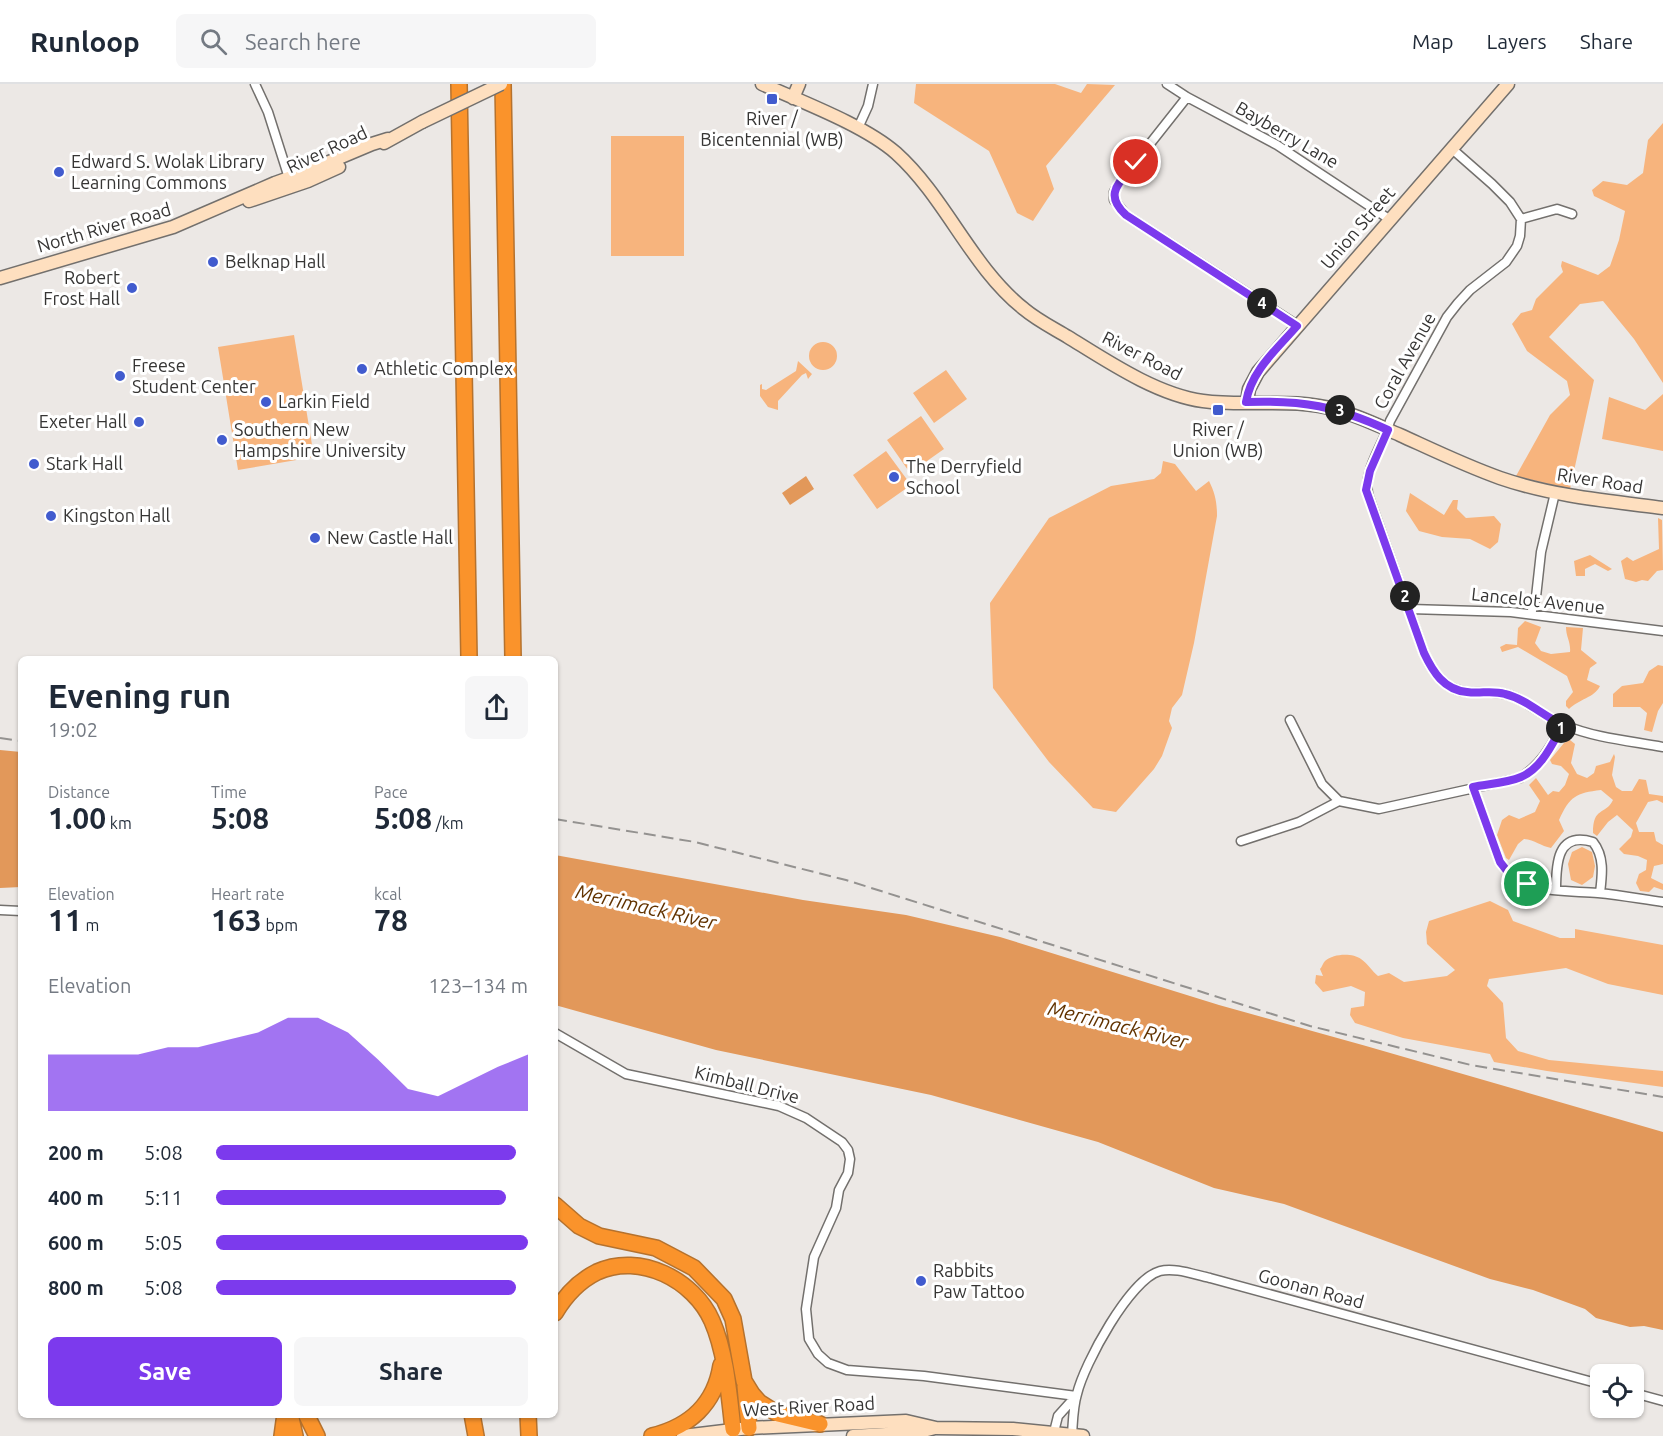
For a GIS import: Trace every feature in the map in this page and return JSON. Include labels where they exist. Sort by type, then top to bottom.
[{"type":"highway","points":[[459,84],[469,656]]},
{"type":"highway","points":[[502,84],[513,656]]},
{"type":"highway","points":[[558,1208],[579,1226],[599,1236],[656,1248],[694,1268],[724,1299],[733,1319],[744,1381],[749,1432]]},
{"type":"highway","points":[[558,1308],[580,1283],[598,1272],[619,1267],[642,1267],[685,1285],[701,1301],[712,1322],[722,1356],[733,1432]]},
{"type":"highway","points":[[652,1436],[683,1425],[701,1408],[717,1381],[722,1356]]},
{"type":"highway","points":[[744,1381],[752,1394],[769,1409],[778,1414],[820,1424]]},
{"type":"highway","points":[[282,1436],[284,1418]]},
{"type":"highway","points":[[291,1418],[295,1436]]},
{"type":"highway","points":[[306,1418],[308,1436]]},
{"type":"highway","points":[[307,1418],[318,1436]]},
{"type":"highway","points":[[473,1418],[476,1436]]},
{"type":"highway","points":[[482,1418],[482,1436]]},
{"type":"street","points":[[255,84],[268,112],[289,178]]},
{"type":"street","name":"River Road","points":[[216,209],[228,208],[308,182],[376,149],[422,122],[502,84]]},
{"type":"street","name":"River Road","points":[[762,84],[858,128],[882,143],[904,162],[949,217],[995,280],[1024,309],[1146,382],[1202,401],[1286,402],[1317,405],[1358,416],[1497,477],[1555,493],[1663,508]]},
{"type":"street","points":[[793,98],[799,84]]},
{"type":"street","points":[[858,128],[868,106],[873,84]]},
{"type":"street","name":"Bayberry Lane","points":[[1167,84],[1187,98],[1277,145],[1389,219]]},
{"type":"street","name":"Union Street","points":[[1246,402],[1249,389],[1258,372],[1507,84]]},
{"type":"street","points":[[1187,98],[1119,183],[1114,192],[1114,200],[1126,215],[1297,326]]},
{"type":"street","name":"River Road","points":[[216,209],[372,144],[388,140]]},
{"type":"street","points":[[1451,148],[1510,202],[1521,219],[1557,209],[1572,214]]},
{"type":"street","name":"North River Road","points":[[0,278],[173,227],[216,209]]},
{"type":"street","name":"Coral Avenue","points":[[1521,219],[1520,236],[1512,255],[1458,303],[1408,386],[1390,421],[1370,471],[1366,490],[1424,653],[1432,669],[1443,682],[1459,691],[1505,694],[1522,700],[1550,719],[1591,734],[1663,747]]},
{"type":"street","points":[[1531,614],[1536,597],[1541,552],[1555,493]]},
{"type":"street","name":"Lancelot Avenue","points":[[1410,609],[1467,609],[1531,614],[1663,632]]},
{"type":"street","points":[[1290,720],[1322,784],[1339,801],[1379,809],[1520,778],[1532,770],[1543,758],[1563,725]]},
{"type":"street","points":[[1473,787],[1494,847],[1505,870],[1511,876],[1527,884],[1556,890],[1600,893],[1663,902]]},
{"type":"street","points":[[1241,841],[1299,822],[1339,801]]},
{"type":"street","points":[[1556,890],[1560,853],[1567,844],[1575,840],[1585,840],[1593,842],[1601,855],[1600,893]]},
{"type":"street","points":[[0,910],[18,911]]},
{"type":"street","name":"Kimball Drive","points":[[558,1035],[626,1074],[779,1106],[806,1118],[842,1142],[848,1150],[850,1159],[848,1173],[839,1190],[836,1208],[816,1251],[811,1269],[806,1309],[809,1339],[818,1354],[828,1363],[847,1370],[924,1376],[1076,1396]]},
{"type":"street","name":"Goonan Road","points":[[1077,1435],[1076,1396],[1088,1363],[1107,1329],[1136,1291],[1146,1279],[1161,1270],[1210,1278],[1590,1381]]},
{"type":"street","name":"Goonan Road","points":[[1054,1432],[1058,1416],[1076,1396]]},
{"type":"street","points":[[1644,1396],[1663,1401]]},
{"type":"street","name":"West River Road","points":[[683,1436],[820,1424],[906,1421],[936,1428],[1054,1432],[1077,1435]]},
{"type":"street","name":"West River Road","points":[[853,1436],[919,1432],[936,1428]]},
{"type":"shaded area","points":[[916,84],[1055,84],[1081,93],[1087,84],[1115,85],[1046,166],[1054,189],[1033,221],[1017,213],[989,151],[914,103]]},
{"type":"shaded area","points":[[1663,123],[1663,383],[1634,339],[1603,301],[1580,304],[1549,337],[1594,380],[1570,489],[1516,476],[1550,415],[1570,395],[1567,381],[1527,351],[1512,324],[1521,313],[1532,310],[1536,299],[1563,272],[1562,261],[1598,275],[1610,266],[1619,240],[1625,211],[1594,196],[1592,190],[1603,181],[1627,185],[1643,173],[1648,140]]},
{"type":"shaded area","points":[[611,136],[684,136],[684,256],[611,256]]},
{"type":"shaded area","name":"Larkin Field","points":[[294,335],[314,457],[238,470],[218,347]]},
{"type":"shaded area","points":[[823,342],[833,346],[837,356],[833,366],[823,370],[813,366],[809,356],[813,346]]},
{"type":"shaded area","points":[[798,361],[812,374],[808,379],[806,373],[802,375],[778,401],[778,410],[768,407],[760,396],[760,385],[762,384],[762,389],[766,390],[796,371]]},
{"type":"shaded area","points":[[946,370],[967,399],[934,423],[913,393]]},
{"type":"shaded area","points":[[1663,394],[1663,451],[1602,439],[1609,397],[1645,410]]},
{"type":"shaded area","points":[[921,416],[944,449],[910,473],[887,440]]},
{"type":"shaded area","points":[[886,451],[911,485],[877,509],[853,475]]},
{"type":"shaded area","points":[[1163,461],[1175,464],[1196,491],[1209,481],[1217,506],[1217,516],[1182,695],[1172,708],[1169,721],[1172,728],[1162,756],[1154,769],[1116,812],[1093,808],[1049,762],[993,688],[990,603],[1049,518],[1111,486],[1154,479],[1161,473]]},
{"type":"shaded area","points":[[1410,493],[1444,515],[1453,500],[1458,500],[1457,509],[1466,518],[1494,516],[1501,524],[1498,542],[1490,549],[1470,539],[1442,537],[1419,531],[1406,511]]},
{"type":"shaded area","points":[[1658,518],[1662,520],[1663,570],[1657,571],[1648,581],[1636,582],[1625,579],[1621,561],[1627,557],[1633,561],[1659,549]]},
{"type":"shaded area","points":[[1590,555],[1612,569],[1608,571],[1595,564],[1585,569],[1585,576],[1576,576],[1574,561]]},
{"type":"shaded area","points":[[1525,621],[1541,627],[1535,643],[1541,651],[1551,654],[1570,652],[1566,627],[1583,628],[1581,650],[1597,663],[1590,668],[1587,680],[1600,686],[1597,690],[1569,709],[1566,701],[1573,692],[1567,676],[1518,647],[1502,652],[1500,647],[1506,644],[1517,645],[1518,628]]},
{"type":"shaded area","points":[[1658,665],[1663,666],[1663,703],[1658,711],[1652,732],[1644,730],[1647,713],[1640,707],[1613,707],[1613,694],[1622,686],[1643,683],[1649,671]]},
{"type":"shaded area","points":[[1570,740],[1575,744],[1571,763],[1577,774],[1587,778],[1594,773],[1596,766],[1610,762],[1614,754],[1612,775],[1616,787],[1622,791],[1632,791],[1639,779],[1646,780],[1649,794],[1663,796],[1663,803],[1657,800],[1648,802],[1636,823],[1639,832],[1654,832],[1656,841],[1663,845],[1663,864],[1654,866],[1651,878],[1663,884],[1663,890],[1654,887],[1649,892],[1640,891],[1636,883],[1639,874],[1646,870],[1647,860],[1624,854],[1619,849],[1631,837],[1633,830],[1617,815],[1597,836],[1593,833],[1597,815],[1613,800],[1601,790],[1580,794],[1571,801],[1559,820],[1564,831],[1551,848],[1524,839],[1518,844],[1509,860],[1506,858],[1497,835],[1502,820],[1509,815],[1519,819],[1535,812],[1540,801],[1529,785],[1536,778],[1548,795],[1553,791],[1559,792],[1565,785],[1569,774],[1561,766],[1552,764],[1550,760],[1564,743]]},
{"type":"shaded area","points":[[1582,847],[1592,852],[1595,866],[1593,877],[1582,885],[1571,880],[1568,864],[1572,852]]},
{"type":"shaded area","points":[[1490,901],[1508,910],[1513,921],[1560,938],[1575,938],[1575,929],[1663,945],[1663,995],[1608,984],[1566,968],[1489,979],[1487,986],[1503,1003],[1506,1038],[1518,1051],[1549,1060],[1663,1071],[1663,1087],[1494,1062],[1490,1054],[1403,1038],[1355,1023],[1350,1015],[1351,1008],[1364,1006],[1365,992],[1351,986],[1323,992],[1315,983],[1316,975],[1323,976],[1320,969],[1325,961],[1333,956],[1343,955],[1361,959],[1378,976],[1389,973],[1404,982],[1447,976],[1455,970],[1427,944],[1426,932],[1429,921]]},
{"type":"water","points":[[806,476],[814,489],[790,505],[782,493]]},
{"type":"water","points":[[0,750],[18,752],[18,887],[0,888]]},
{"type":"water","name":"Merrimack River","points":[[558,856],[803,900],[906,915],[1000,937],[1219,1005],[1663,1132],[1663,1330],[1644,1326],[1630,1327],[1596,1318],[1585,1309],[1533,1290],[1490,1279],[1284,1204],[1214,1188],[1098,1142],[931,1095],[716,1050],[558,1006]]},
{"type":"railway","points":[[0,738],[18,741]]},
{"type":"railway","points":[[558,819],[695,842],[846,880],[1310,1026],[1471,1065],[1663,1097]]},
{"type":"place","name":"River / Bicentennial (WB)","points":[[772,99]]},
{"type":"place","name":"Edward S. Wolak Library Learning Commons","points":[[59,172]]},
{"type":"place","name":"Belknap Hall","points":[[213,262]]},
{"type":"place","name":"Robert Frost Hall","points":[[132,288]]},
{"type":"place","name":"Athletic Complex","points":[[362,369]]},
{"type":"place","name":"Freese Student Center","points":[[120,376]]},
{"type":"place","name":"Larkin Field","points":[[266,402]]},
{"type":"place","name":"River / Union (WB)","points":[[1218,410]]},
{"type":"place","name":"Exeter Hall","points":[[139,422]]},
{"type":"place","name":"Southern New Hampshire University","points":[[222,440]]},
{"type":"place","name":"Stark Hall","points":[[34,464]]},
{"type":"place","name":"The Derryfield School","points":[[894,477]]},
{"type":"place","name":"Kingston Hall","points":[[51,516]]},
{"type":"place","name":"New Castle Hall","points":[[315,538]]},
{"type":"place","name":"Rabbits Paw Tattoo","points":[[921,1281]]},
{"type":"route","points":[[1136,162],[1114,192],[1114,200],[1119,209],[1297,326],[1258,372],[1252,381],[1246,402],[1317,405],[1358,416],[1388,430],[1370,471],[1366,490],[1424,653],[1437,676],[1459,691],[1494,692],[1522,700],[1563,725],[1552,745],[1532,770],[1520,778],[1473,787],[1500,862],[1511,876],[1527,884]]}]
